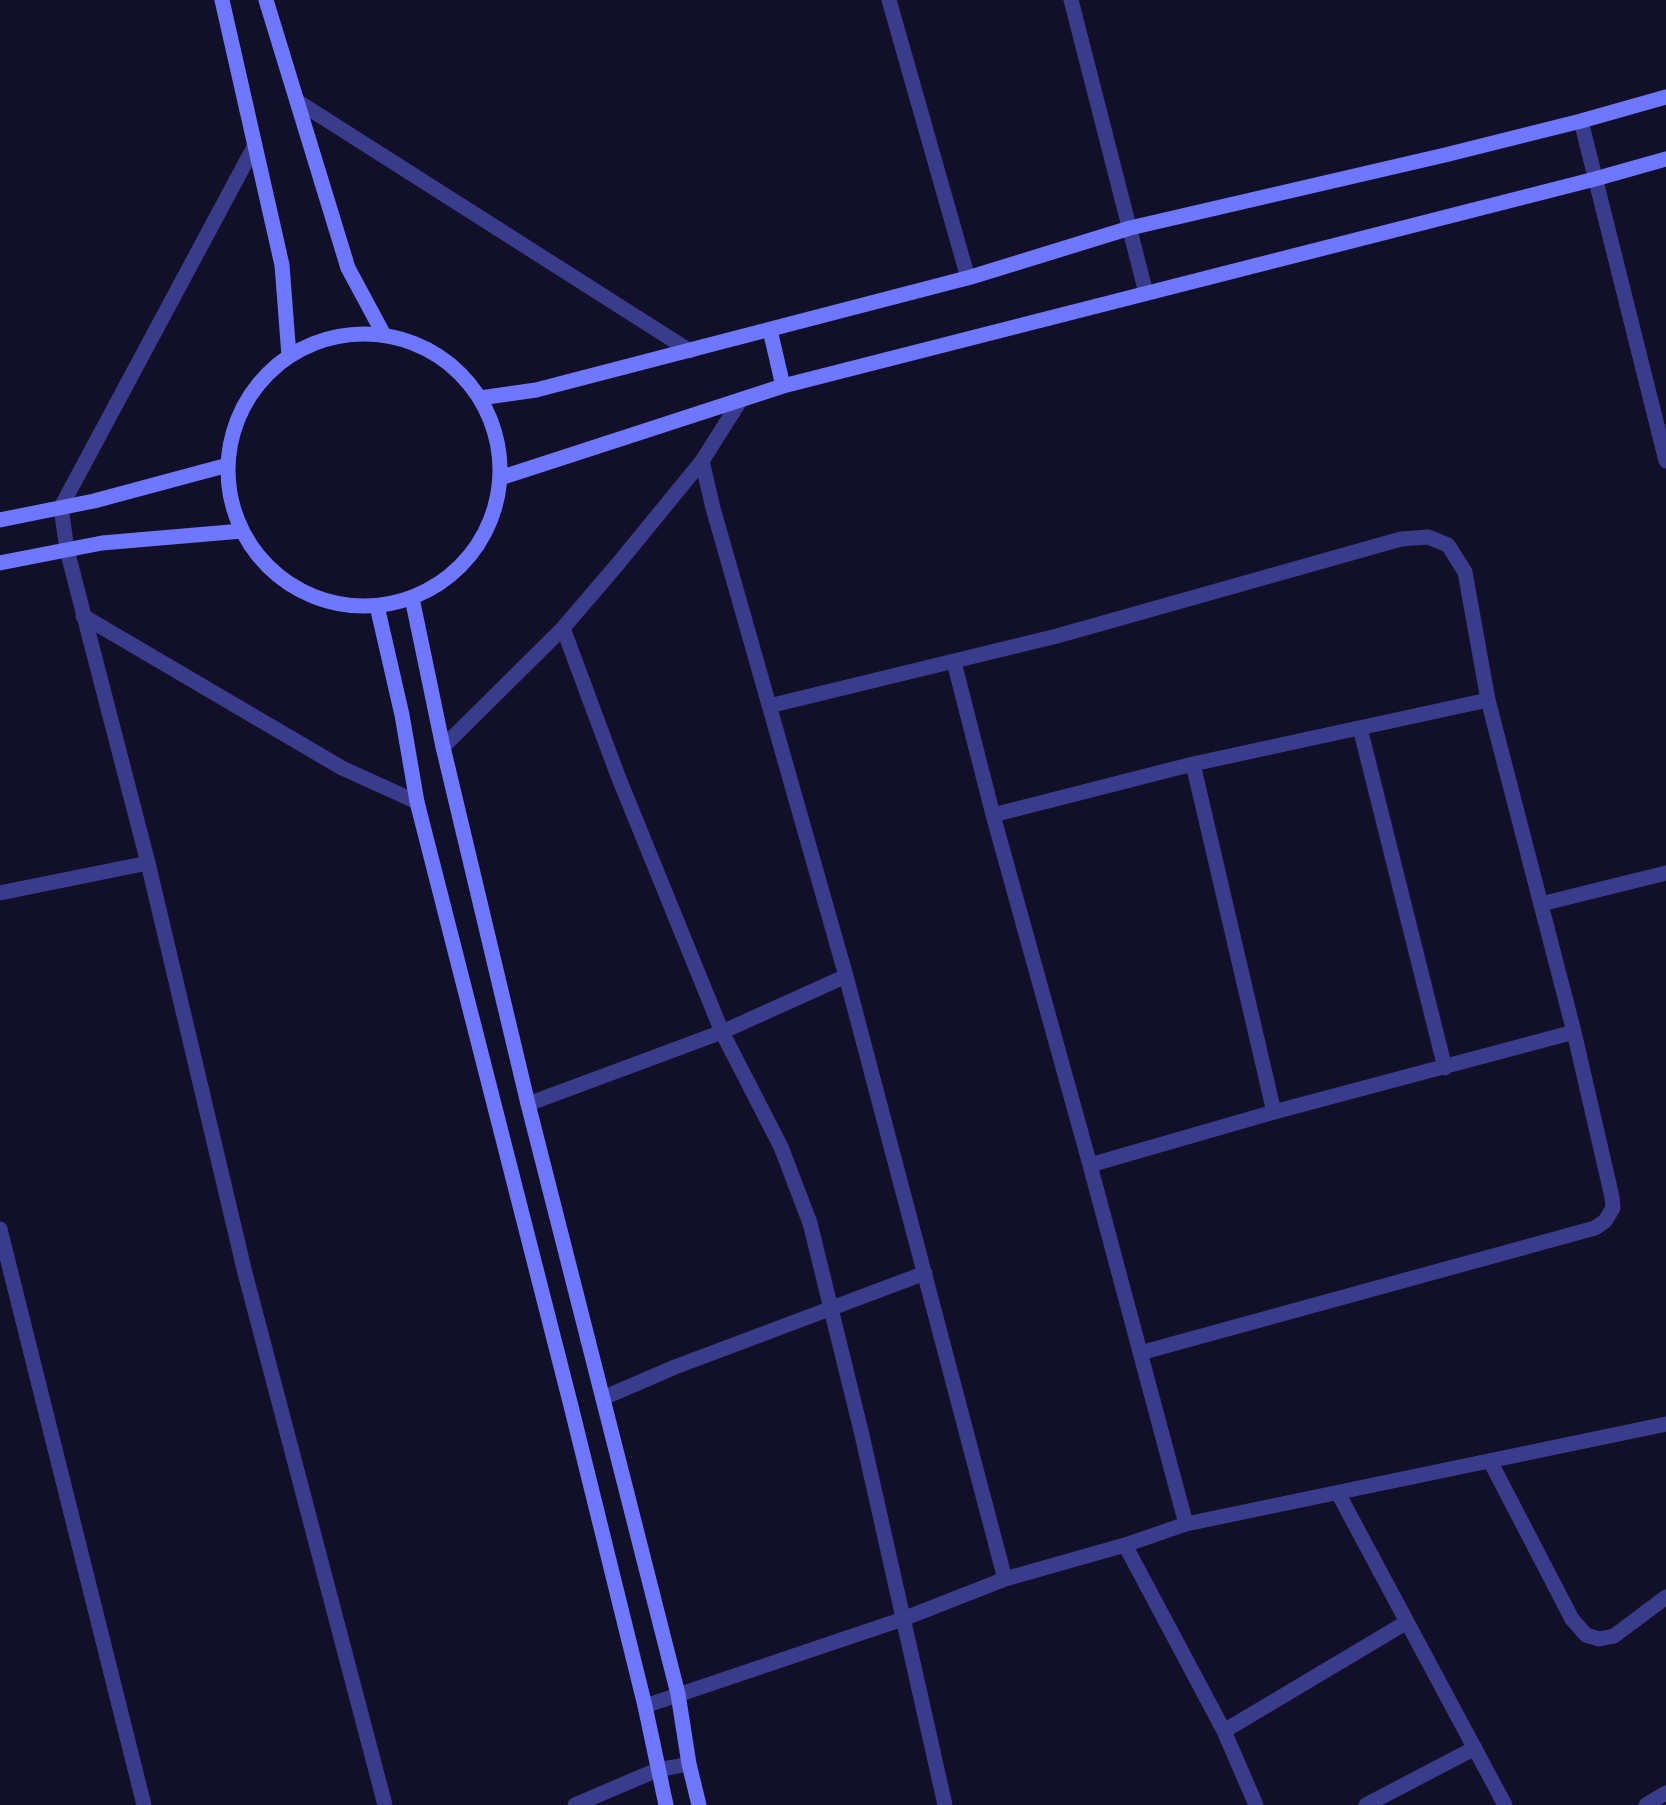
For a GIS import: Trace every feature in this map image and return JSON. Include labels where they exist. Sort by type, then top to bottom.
[{"type":"main road","points":[[222,0],[282,265],[289,356]]},
{"type":"main road","points":[[266,0],[348,268],[384,335]]},
{"type":"main road","points":[[480,398],[536,390],[690,351],[968,278],[1130,228],[1581,121],[1666,97]]},
{"type":"main road","points":[[500,478],[783,386],[1666,159]]},
{"type":"main road","points":[[770,330],[783,386]]},
{"type":"main road","points":[[351,334],[384,335],[422,346],[455,368],[480,398],[496,436],[500,478],[492,516],[474,551],[446,579],[412,598],[377,606],[345,605],[313,597],[285,581],[261,559],[242,531],[231,499],[228,465],[233,434],[245,404],[264,377],[289,356],[318,342],[351,334]]},
{"type":"main road","points":[[0,520],[94,501],[228,465]]},
{"type":"main road","points":[[0,563],[102,543],[242,531]]},
{"type":"main road","points":[[412,598],[443,747],[528,1104],[678,1694],[689,1764],[699,1805]]},
{"type":"main road","points":[[377,606],[402,715],[417,802],[572,1406],[645,1706],[666,1805]]},
{"type":"street","points":[[889,0],[968,278]]},
{"type":"street","points":[[1071,0],[1146,293]]},
{"type":"street","points":[[297,101],[690,351]]},
{"type":"street","points":[[1581,121],[1660,413],[1666,461]]},
{"type":"street","points":[[255,145],[61,507],[67,550],[148,863],[245,1273],[385,1805]]},
{"type":"street","points":[[443,747],[563,628],[702,461],[740,400]]},
{"type":"street","points":[[702,461],[712,507],[846,976],[1005,1579]]},
{"type":"street","points":[[770,706],[1057,636],[1401,539],[1428,537],[1448,545],[1465,572],[1488,699],[1574,1032],[1612,1197],[1612,1208],[1605,1221],[1595,1228],[1140,1353]]},
{"type":"street","points":[[83,616],[342,768],[417,802]]},
{"type":"street","points":[[563,628],[618,776],[722,1032],[781,1147],[810,1223],[945,1805]]},
{"type":"street","points":[[954,662],[993,815],[1186,1524]]},
{"type":"street","points":[[993,815],[1192,764],[1488,699]]},
{"type":"street","points":[[1360,728],[1445,1068]]},
{"type":"street","points":[[1192,764],[1274,1112]]},
{"type":"street","points":[[0,893],[148,863]]},
{"type":"street","points":[[1541,904],[1666,873]]},
{"type":"street","points":[[528,1104],[722,1032],[846,976]]},
{"type":"street","points":[[1090,1165],[1274,1112],[1574,1032]]},
{"type":"street","points":[[0,1229],[144,1805]]},
{"type":"street","points":[[603,1398],[675,1367],[925,1273]]},
{"type":"street","points":[[645,1706],[903,1619],[1005,1579],[1125,1545],[1186,1524],[1666,1424]]},
{"type":"street","points":[[1491,1461],[1572,1619],[1586,1635],[1599,1639],[1614,1636],[1666,1597]]},
{"type":"street","points":[[1338,1493],[1505,1805]]},
{"type":"street","points":[[1125,1545],[1224,1731],[1256,1805]]},
{"type":"street","points":[[1224,1731],[1407,1622]]},
{"type":"street","points":[[1366,1805],[1475,1749]]},
{"type":"street","points":[[575,1805],[657,1770],[689,1764]]},
{"type":"street","points":[[1646,1805],[1666,1793]]}]
